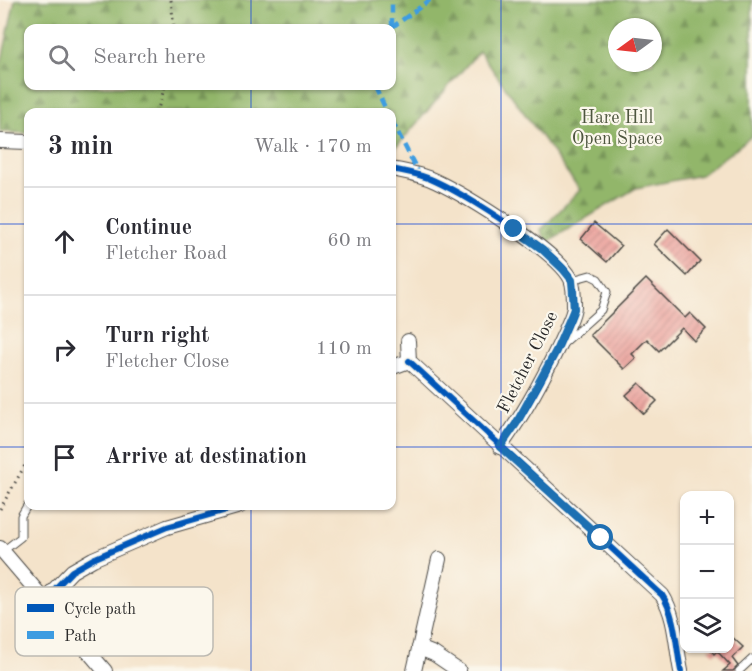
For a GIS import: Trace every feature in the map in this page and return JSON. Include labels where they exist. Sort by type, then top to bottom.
[{"type":"street","points":[[0,141],[24,142]]},
{"type":"street","points":[[396,170],[419,174],[434,180],[477,203],[542,249],[572,280]]},
{"type":"street","name":"Fletcher Close","points":[[500,447],[516,424],[556,351],[574,309],[572,280]]},
{"type":"street","points":[[408,341],[409,361],[662,595],[667,602],[672,621],[681,671]]},
{"type":"street","points":[[396,366],[409,361]]},
{"type":"street","points":[[57,587],[72,571],[93,559],[167,527],[226,510]]},
{"type":"street","points":[[1,549],[33,587]]},
{"type":"street","points":[[414,671],[439,559]]},
{"type":"street","points":[[419,648],[434,654],[459,671]]},
{"type":"street","points":[[92,656],[105,671]]},
{"type":"lane","points":[[556,351],[601,310],[607,292],[598,279],[591,275],[572,280]]},
{"type":"lane","points":[[1,549],[21,537],[21,516],[24,510]]},
{"type":"lane","points":[[739,671],[752,659]]},
{"type":"path","points":[[171,0],[174,24]]},
{"type":"path","points":[[158,108],[164,90]]},
{"type":"path","points":[[0,509],[24,467]]},
{"type":"green space","name":"Hare Hill Open Space","points":[[15,0],[752,0],[752,136],[701,175],[636,188],[547,242],[541,230],[580,190],[479,51],[396,147],[396,108],[24,108],[24,133],[0,132],[0,69]]},
{"type":"building","points":[[594,223],[621,246],[607,262],[581,239]]},
{"type":"building","points":[[668,229],[700,261],[687,276],[654,244]]},
{"type":"building","points":[[646,279],[685,318],[690,313],[706,329],[694,341],[682,328],[659,351],[647,339],[632,354],[636,358],[624,369],[590,335]]},
{"type":"building","points":[[639,383],[657,401],[644,414],[626,395]]},
{"type":"building","points":[[734,639],[743,647],[732,658],[738,666],[733,671],[723,671],[730,665],[719,653],[734,653]]},
{"type":"marked path","points":[[392,0],[392,24]]},
{"type":"marked path","points":[[396,24],[430,0]]},
{"type":"marked path","points":[[377,90],[385,108]]},
{"type":"marked path","points":[[396,129],[419,174]]},
{"type":"cycle path","points":[[396,170],[430,179],[488,211],[530,239],[562,267],[571,279],[574,306],[571,319],[536,391],[500,447]]},
{"type":"cycle path","points":[[409,361],[662,595],[673,622],[681,671]]},
{"type":"cycle path","points":[[57,587],[72,571],[93,559],[167,527],[226,510]]},
{"type":"route","points":[[514,229],[542,249],[572,280],[574,309],[556,351],[516,424],[500,447],[601,538]]}]
